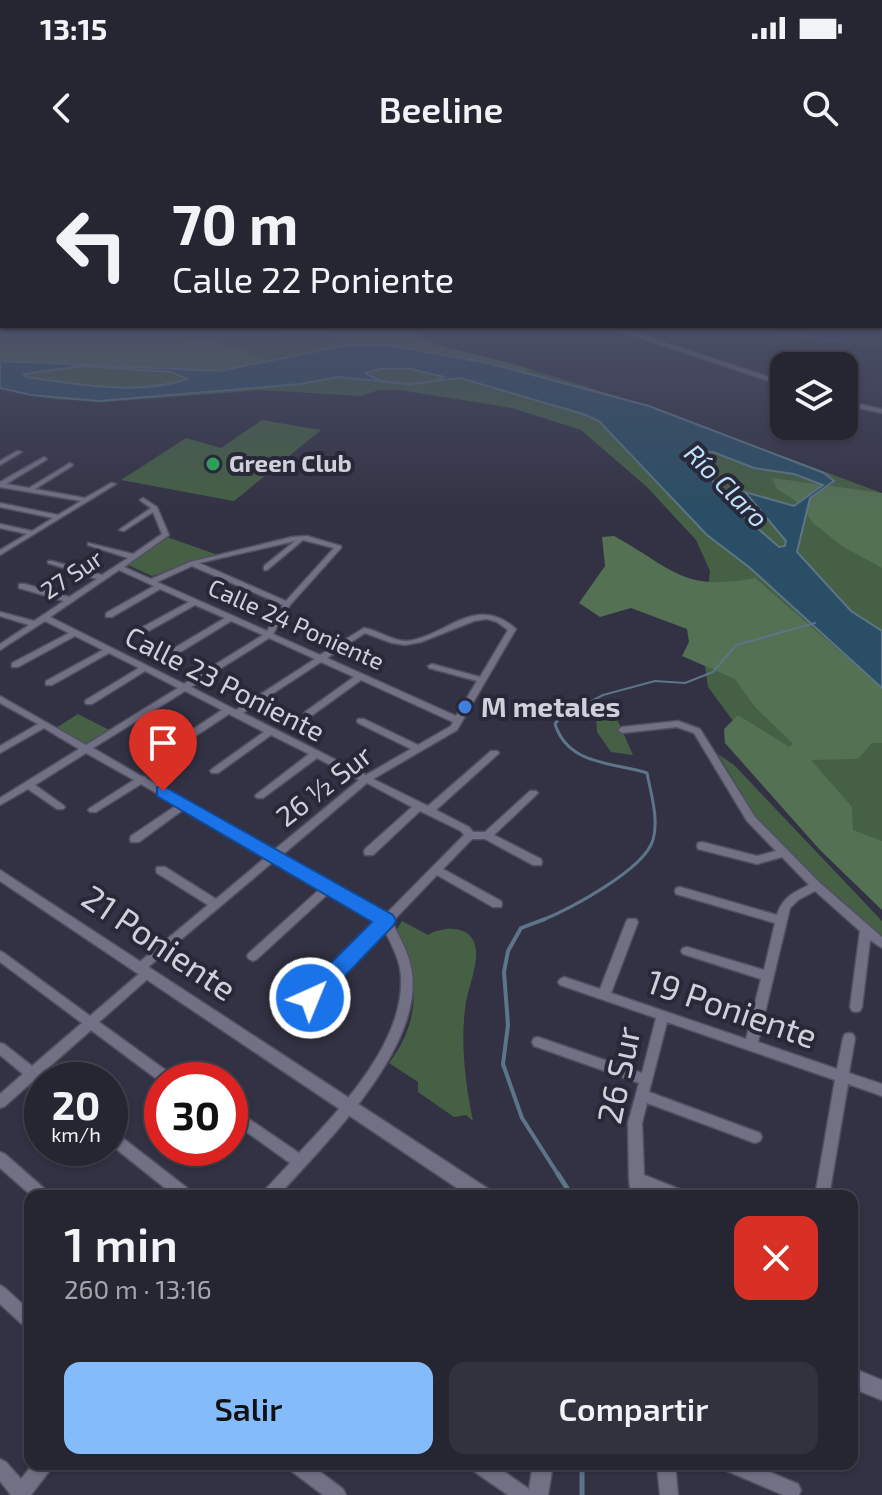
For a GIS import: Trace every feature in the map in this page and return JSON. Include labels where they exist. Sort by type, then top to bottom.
[{"type":"street","points":[[858,406],[882,411]]},
{"type":"street","points":[[0,463],[19,452]]},
{"type":"street","points":[[0,485],[44,459]]},
{"type":"street","points":[[0,504],[70,465]]},
{"type":"street","points":[[2,551],[113,484]]},
{"type":"street","points":[[0,485],[85,500]]},
{"type":"street","points":[[122,530],[155,508],[143,500]]},
{"type":"street","points":[[0,504],[59,517]]},
{"type":"street","name":"27 Sur","points":[[0,648],[166,535],[155,508]]},
{"type":"street","points":[[0,526],[32,533]]},
{"type":"street","points":[[267,568],[300,538]]},
{"type":"street","points":[[0,802],[89,750],[269,635],[287,604],[339,549],[333,544],[300,538],[192,563],[151,582]]},
{"type":"street","points":[[90,544],[134,557]]},
{"type":"street","points":[[50,562],[103,578]]},
{"type":"street","points":[[192,563],[287,604]]},
{"type":"street","name":"Calle 24 Poniente","points":[[118,567],[457,720]]},
{"type":"street","points":[[22,586],[70,600]]},
{"type":"street","points":[[109,615],[160,586]]},
{"type":"street","points":[[142,631],[195,602]]},
{"type":"street","points":[[0,614],[34,624]]},
{"type":"street","name":"Calle 23 Poniente","points":[[44,617],[366,779],[470,835]]},
{"type":"street","points":[[174,652],[230,618]]},
{"type":"street","name":"26 ½ Sur","points":[[53,1062],[143,970],[274,855],[366,779],[454,728],[509,637],[511,627],[483,618],[470,618],[402,643],[364,630],[321,658]]},
{"type":"street","points":[[15,665],[75,633]]},
{"type":"street","points":[[49,683],[109,650]]},
{"type":"street","points":[[177,744],[321,658]]},
{"type":"street","points":[[432,666],[482,680]]},
{"type":"street","points":[[89,702],[145,668]]},
{"type":"street","points":[[308,714],[361,676]]},
{"type":"street","points":[[2,703],[142,779],[386,921],[405,965],[406,992],[382,1059],[348,1107],[274,1190]]},
{"type":"street","points":[[361,721],[418,749]]},
{"type":"street","points":[[622,730],[678,724],[697,731],[747,814],[816,886],[882,944]]},
{"type":"street","points":[[0,750],[43,725]]},
{"type":"street","points":[[215,771],[271,731]]},
{"type":"street","points":[[369,852],[494,753]]},
{"type":"street","points":[[260,796],[316,754]]},
{"type":"street","points":[[93,810],[142,779]]},
{"type":"street","points":[[28,785],[60,807]]},
{"type":"street","points":[[487,836],[533,793]]},
{"type":"street","points":[[135,839],[185,804]]},
{"type":"street","points":[[310,998],[470,835],[487,836],[537,862]]},
{"type":"street","points":[[702,846],[757,860],[785,853]]},
{"type":"street","points":[[161,870],[216,904]]},
{"type":"street","points":[[438,871],[497,904]]},
{"type":"street","name":"21 Poniente","points":[[0,875],[475,1190]]},
{"type":"street","points":[[751,1045],[788,900],[816,886]]},
{"type":"street","points":[[253,956],[329,887]]},
{"type":"street","points":[[680,891],[781,920]]},
{"type":"street","points":[[604,995],[632,922]]},
{"type":"street","points":[[856,1007],[866,930]]},
{"type":"street","points":[[687,951],[768,976]]},
{"type":"street","points":[[0,956],[148,1062]]},
{"type":"street","name":"19 Poniente","points":[[564,982],[882,1090]]},
{"type":"street","name":"26 Sur","points":[[637,1190],[634,1132],[663,1015]]},
{"type":"street","points":[[823,1190],[849,1038]]},
{"type":"street","points":[[538,1042],[645,1080]]},
{"type":"street","points":[[0,1048],[24,1067]]},
{"type":"street","name":"26 ½ Sur","points":[[0,1102],[24,1086]]},
{"type":"street","points":[[641,1095],[755,1137]]},
{"type":"street","points":[[248,1125],[299,1161]]},
{"type":"street","points":[[128,1150],[178,1190]]},
{"type":"street","points":[[0,1159],[35,1190]]},
{"type":"street","points":[[636,1179],[664,1190]]},
{"type":"street","points":[[0,1293],[24,1316]]},
{"type":"street","points":[[858,1380],[882,1390]]},
{"type":"street","points":[[0,1468],[21,1494],[39,1470]]},
{"type":"street","points":[[304,1470],[337,1495]]},
{"type":"street","points":[[487,1470],[523,1495]]},
{"type":"street","points":[[538,1495],[542,1470]]},
{"type":"street","points":[[667,1470],[669,1495]]},
{"type":"street","points":[[745,1470],[792,1490]]},
{"type":"green space","points":[[591,388],[654,408],[882,493],[882,894],[770,771],[708,687],[702,645],[710,571],[696,540],[647,487],[581,430],[512,408],[400,390],[379,390],[360,396],[261,390],[104,402],[53,399],[0,389]]},
{"type":"green space","name":"Green Club","points":[[262,420],[321,430],[234,501],[121,480],[186,438],[221,448]]},
{"type":"green space","points":[[772,478],[882,493],[882,568],[842,546],[813,523],[800,504],[776,488]]},
{"type":"green space","points":[[614,536],[694,580],[730,582],[755,578],[882,688],[882,743],[872,743],[858,759],[811,760],[852,807],[853,830],[882,841],[882,910],[820,850],[725,743],[724,729],[738,715],[789,747],[793,744],[754,706],[735,679],[682,656],[689,642],[687,629],[631,608],[600,617],[579,603],[605,566],[602,537]]},
{"type":"green space","points":[[167,537],[218,555],[152,576],[128,565]]},
{"type":"green space","points":[[613,710],[633,755],[611,752],[597,732],[596,716]]},
{"type":"green space","points":[[78,714],[115,733],[90,749],[53,730]]},
{"type":"green space","points":[[718,754],[734,765],[882,921],[882,940],[813,879],[761,826]]},
{"type":"green space","points":[[402,921],[428,935],[439,930],[459,930],[473,940],[476,962],[466,1002],[463,1047],[473,1121],[466,1115],[454,1117],[418,1092],[418,1082],[389,1063],[408,1030],[414,997],[409,964],[397,929]]},
{"type":"water","points":[[1,388],[249,388],[99,401],[31,395]]},
{"type":"water","points":[[495,388],[583,388],[649,406],[824,473],[834,481],[810,498],[797,552],[851,611],[882,631],[882,688],[749,567],[707,535],[599,421]],"holes":[[[690,449],[713,452],[754,468],[794,474],[823,485],[794,506],[745,492],[786,541],[785,546],[779,547],[740,513],[692,457]]]},
{"type":"waterway","points":[[560,718],[603,695],[655,681],[685,683],[713,672],[736,645],[815,623]]},
{"type":"waterway","points":[[541,920],[621,876],[647,852],[655,832],[654,806],[647,773],[580,755],[561,737],[555,724],[561,716]]},
{"type":"waterway","points":[[541,920],[521,928],[508,951],[504,972],[508,1025],[503,1064],[522,1118],[559,1176]]},
{"type":"waterway","points":[[558,1174],[568,1190]]},
{"type":"waterway","points":[[582,1470],[582,1495]]},
{"type":"place","name":"Green Club","points":[[213,464]]},
{"type":"place","name":"M metales","points":[[465,707]]},
{"type":"route","points":[[163,791],[386,921],[310,998]]},
{"type":"water label","name":"Río Claro","points":[[726,486]]}]
